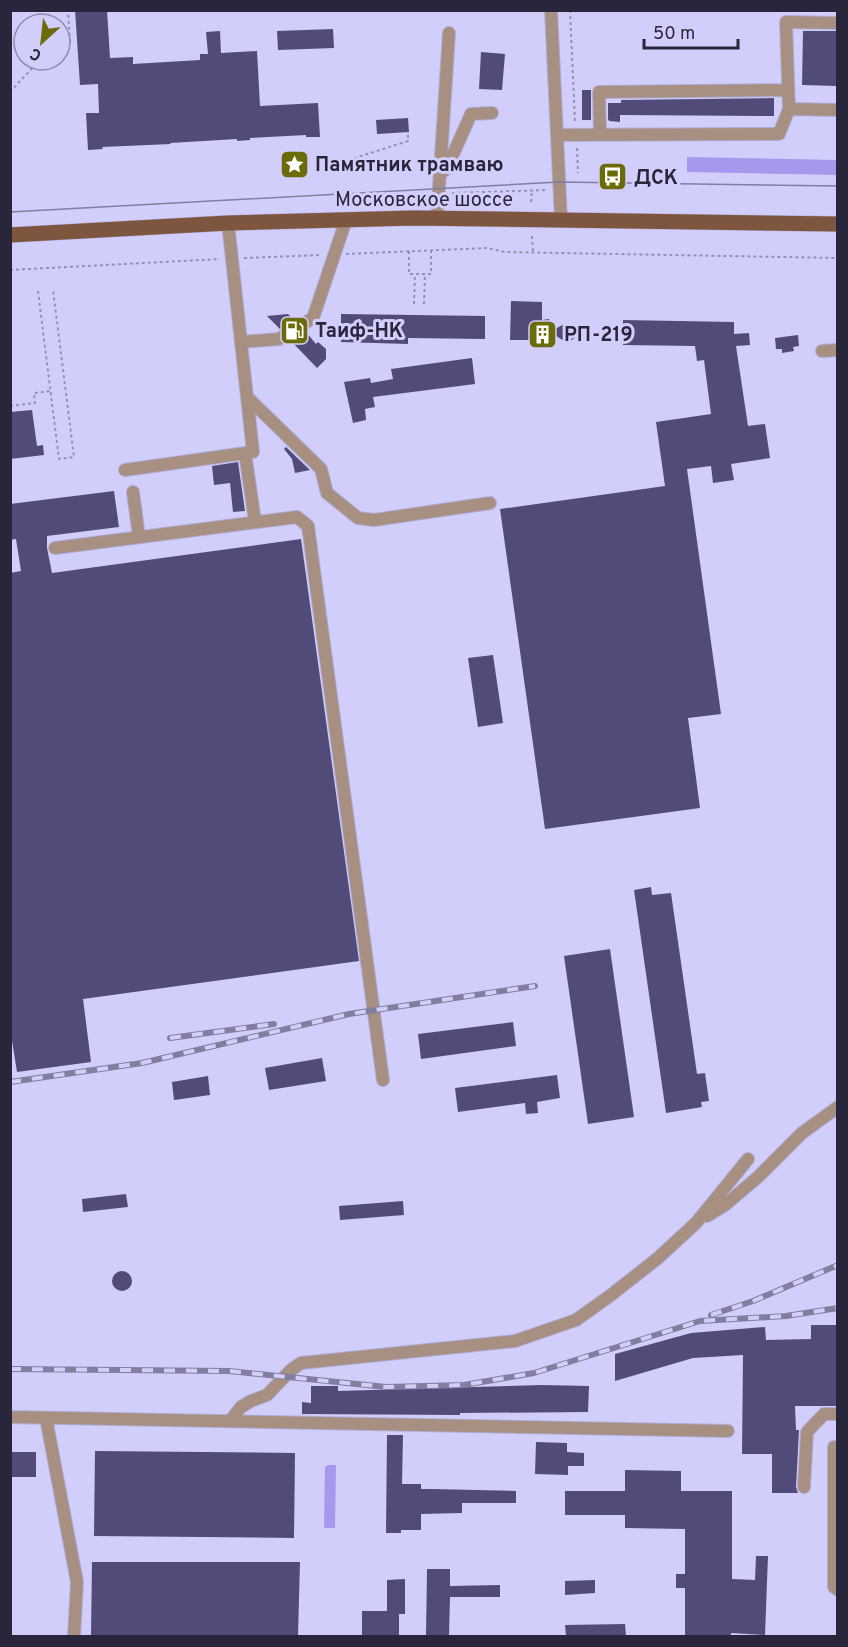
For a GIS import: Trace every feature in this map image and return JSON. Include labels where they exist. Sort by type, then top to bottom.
[{"type":"main road","name":"Московское шоссе","points":[[10,235],[228,223],[437,218],[837,224]]},
{"type":"street","points":[[552,10],[561,220]]},
{"type":"street","points":[[557,135],[779,134],[789,109],[786,22],[837,23]]},
{"type":"street","points":[[437,218],[449,33]]},
{"type":"street","points":[[600,135],[599,92],[789,90]]},
{"type":"street","points":[[789,109],[837,110]]},
{"type":"street","points":[[440,175],[447,168],[471,114],[492,113]]},
{"type":"street","points":[[241,342],[279,339],[313,318],[346,220]]},
{"type":"street","points":[[124,470],[253,452],[228,223]]},
{"type":"street","points":[[822,351],[837,350]]},
{"type":"street","points":[[247,397],[321,470],[327,493],[358,518],[374,520],[490,502]]},
{"type":"street","points":[[245,453],[255,521]]},
{"type":"street","points":[[133,492],[139,537]]},
{"type":"street","points":[[55,549],[297,517],[308,526],[383,1080]]},
{"type":"street","points":[[696,1223],[725,1205],[758,1177],[802,1133],[837,1107]]},
{"type":"street","points":[[230,1421],[241,1407],[267,1395],[301,1363],[515,1341],[576,1320],[658,1258],[696,1223],[748,1159]]},
{"type":"street","points":[[804,1487],[807,1432],[824,1414],[837,1414]]},
{"type":"street","points":[[10,1417],[728,1431]]},
{"type":"street","points":[[46,1418],[76,1582],[74,1636]]},
{"type":"street","points":[[834,1447],[834,1587],[837,1590]]},
{"type":"path","points":[[570,10],[578,173]]},
{"type":"path","points":[[10,92],[29,72]]},
{"type":"path","points":[[324,160],[352,159],[408,141],[408,134]]},
{"type":"path","points":[[438,194],[560,189]]},
{"type":"path","points":[[531,202],[532,190]]},
{"type":"path","points":[[532,236],[532,253]]},
{"type":"path","points":[[10,270],[488,248],[505,252],[532,253],[837,258]]},
{"type":"path","points":[[409,251],[409,274],[431,274],[431,250]]},
{"type":"path","points":[[414,304],[415,274]]},
{"type":"path","points":[[424,304],[425,274]]},
{"type":"path","points":[[38,291],[59,459],[74,457],[53,290]]},
{"type":"path","points":[[10,406],[35,403],[34,393],[50,391]]},
{"type":"shaded area","points":[[687,157],[837,160],[837,175],[687,172]]},
{"type":"shaded area","points":[[336,1465],[335,1528],[324,1528],[325,1467]]},
{"type":"building","points":[[75,10],[107,10],[110,58],[133,57],[133,64],[200,60],[200,54],[208,54],[206,32],[220,31],[221,53],[257,51],[260,106],[318,103],[320,137],[306,137],[306,135],[250,138],[250,140],[237,141],[237,139],[102,147],[103,149],[88,150],[86,113],[99,113],[98,84],[80,85]]},
{"type":"building","points":[[333,29],[334,48],[278,50],[277,31]]},
{"type":"building","points":[[803,31],[837,31],[837,86],[802,85]]},
{"type":"building","points":[[481,52],[505,54],[502,90],[479,89]]},
{"type":"building","points":[[582,90],[591,90],[591,120],[582,120]]},
{"type":"building","points":[[774,98],[774,116],[620,115],[620,122],[608,119],[608,103],[621,103],[621,100]]},
{"type":"building","points":[[408,118],[409,132],[377,134],[376,120]]},
{"type":"building","points":[[511,301],[542,302],[542,320],[549,319],[550,348],[537,348],[536,340],[510,340]]},
{"type":"building","points":[[288,314],[294,320],[280,329],[267,316]]},
{"type":"building","points":[[341,314],[485,316],[485,339],[408,338],[408,344],[341,342]]},
{"type":"building","points":[[623,320],[734,322],[734,334],[749,333],[750,345],[736,346],[748,426],[765,424],[770,458],[731,464],[734,480],[713,483],[711,466],[687,469],[721,714],[688,718],[700,808],[545,829],[500,509],[665,486],[656,422],[711,414],[704,360],[697,361],[695,346],[623,345]]},
{"type":"building","points":[[564,324],[570,324],[579,331],[570,341],[564,341],[550,332]]},
{"type":"building","points":[[306,332],[316,344],[318,342],[326,349],[326,359],[317,368],[291,341]]},
{"type":"building","points":[[798,335],[799,346],[793,347],[794,351],[782,353],[782,349],[776,349],[775,338]]},
{"type":"building","points":[[472,358],[475,384],[373,397],[375,407],[365,409],[366,420],[353,423],[344,382],[370,378],[371,383],[393,379],[391,369]]},
{"type":"building","points":[[32,410],[37,446],[43,445],[44,455],[10,459],[10,412]]},
{"type":"building","points":[[286,447],[310,470],[295,473],[292,459],[284,449]]},
{"type":"building","points":[[238,462],[245,511],[233,512],[230,483],[214,485],[212,466]]},
{"type":"building","points":[[114,491],[119,527],[47,536],[52,573],[301,539],[359,961],[83,999],[91,1062],[17,1072],[10,1028],[10,573],[21,571],[16,539],[10,540],[10,504]]},
{"type":"building","points":[[493,655],[503,723],[478,727],[468,658]]},
{"type":"building","points":[[651,887],[652,895],[671,893],[697,1074],[705,1073],[709,1101],[701,1102],[702,1107],[666,1113],[634,890]]},
{"type":"building","points":[[610,949],[634,1117],[588,1124],[564,956]]},
{"type":"building","points":[[513,1022],[516,1046],[421,1059],[418,1034]]},
{"type":"building","points":[[322,1058],[326,1081],[269,1090],[265,1068]]},
{"type":"building","points":[[557,1075],[560,1098],[537,1102],[538,1113],[526,1114],[525,1103],[458,1112],[455,1088]]},
{"type":"building","points":[[208,1076],[210,1095],[174,1100],[172,1082]]},
{"type":"building","points":[[126,1194],[128,1207],[83,1212],[82,1199]]},
{"type":"building","points":[[403,1201],[404,1215],[340,1220],[339,1206]]},
{"type":"building","points":[[122,1271],[129,1274],[132,1281],[129,1288],[122,1291],[115,1288],[112,1281],[115,1274]]},
{"type":"building","points":[[811,1325],[837,1325],[837,1406],[795,1406],[796,1430],[799,1430],[796,1487],[798,1493],[772,1493],[772,1454],[742,1454],[743,1355],[693,1358],[615,1381],[615,1354],[691,1333],[765,1327],[766,1340],[811,1339]]},
{"type":"building","points":[[542,1385],[589,1386],[588,1412],[460,1413],[460,1415],[302,1414],[302,1402],[311,1403],[311,1386],[338,1386],[338,1391]]},
{"type":"building","points":[[387,1435],[403,1435],[402,1484],[421,1484],[421,1489],[516,1491],[516,1503],[462,1503],[462,1513],[421,1514],[421,1530],[386,1533]]},
{"type":"building","points":[[536,1442],[567,1443],[567,1452],[584,1453],[584,1466],[568,1466],[568,1475],[535,1474]]},
{"type":"building","points":[[95,1451],[295,1453],[294,1538],[94,1536]]},
{"type":"building","points":[[10,1452],[36,1452],[36,1477],[10,1477]]},
{"type":"building","points":[[625,1470],[681,1471],[681,1491],[732,1491],[732,1579],[755,1580],[756,1556],[768,1556],[765,1635],[731,1633],[731,1636],[685,1636],[685,1588],[676,1588],[676,1574],[685,1574],[685,1529],[625,1528],[625,1515],[565,1515],[565,1491],[625,1491]]},
{"type":"building","points":[[92,1562],[300,1562],[298,1636],[91,1636]]},
{"type":"building","points":[[427,1569],[450,1569],[450,1586],[500,1585],[500,1597],[450,1597],[449,1636],[426,1636]]},
{"type":"building","points":[[405,1579],[405,1614],[399,1614],[399,1636],[362,1636],[362,1611],[387,1611],[387,1580]]},
{"type":"building","points":[[595,1580],[595,1593],[565,1595],[565,1581]]},
{"type":"building","points":[[625,1624],[626,1636],[566,1636],[565,1625]]},
{"type":"tram line","points":[[10,212],[559,182],[838,186]]},
{"type":"railway","points":[[10,1082],[142,1063],[349,1014],[535,986]]},
{"type":"railway","points":[[170,1038],[274,1024]]},
{"type":"railway","points":[[711,1315],[753,1301],[838,1265]]},
{"type":"railway","points":[[10,1369],[229,1371],[386,1387],[464,1385],[534,1373],[700,1321],[786,1316],[838,1308]]},
{"type":"place","name":"Памятник трамваю","points":[[294,164]]},
{"type":"place","name":"ДСК","points":[[613,177]]},
{"type":"place","name":"Таиф-НК","points":[[294,330]]},
{"type":"place","name":"РП-219","points":[[543,334]]}]
